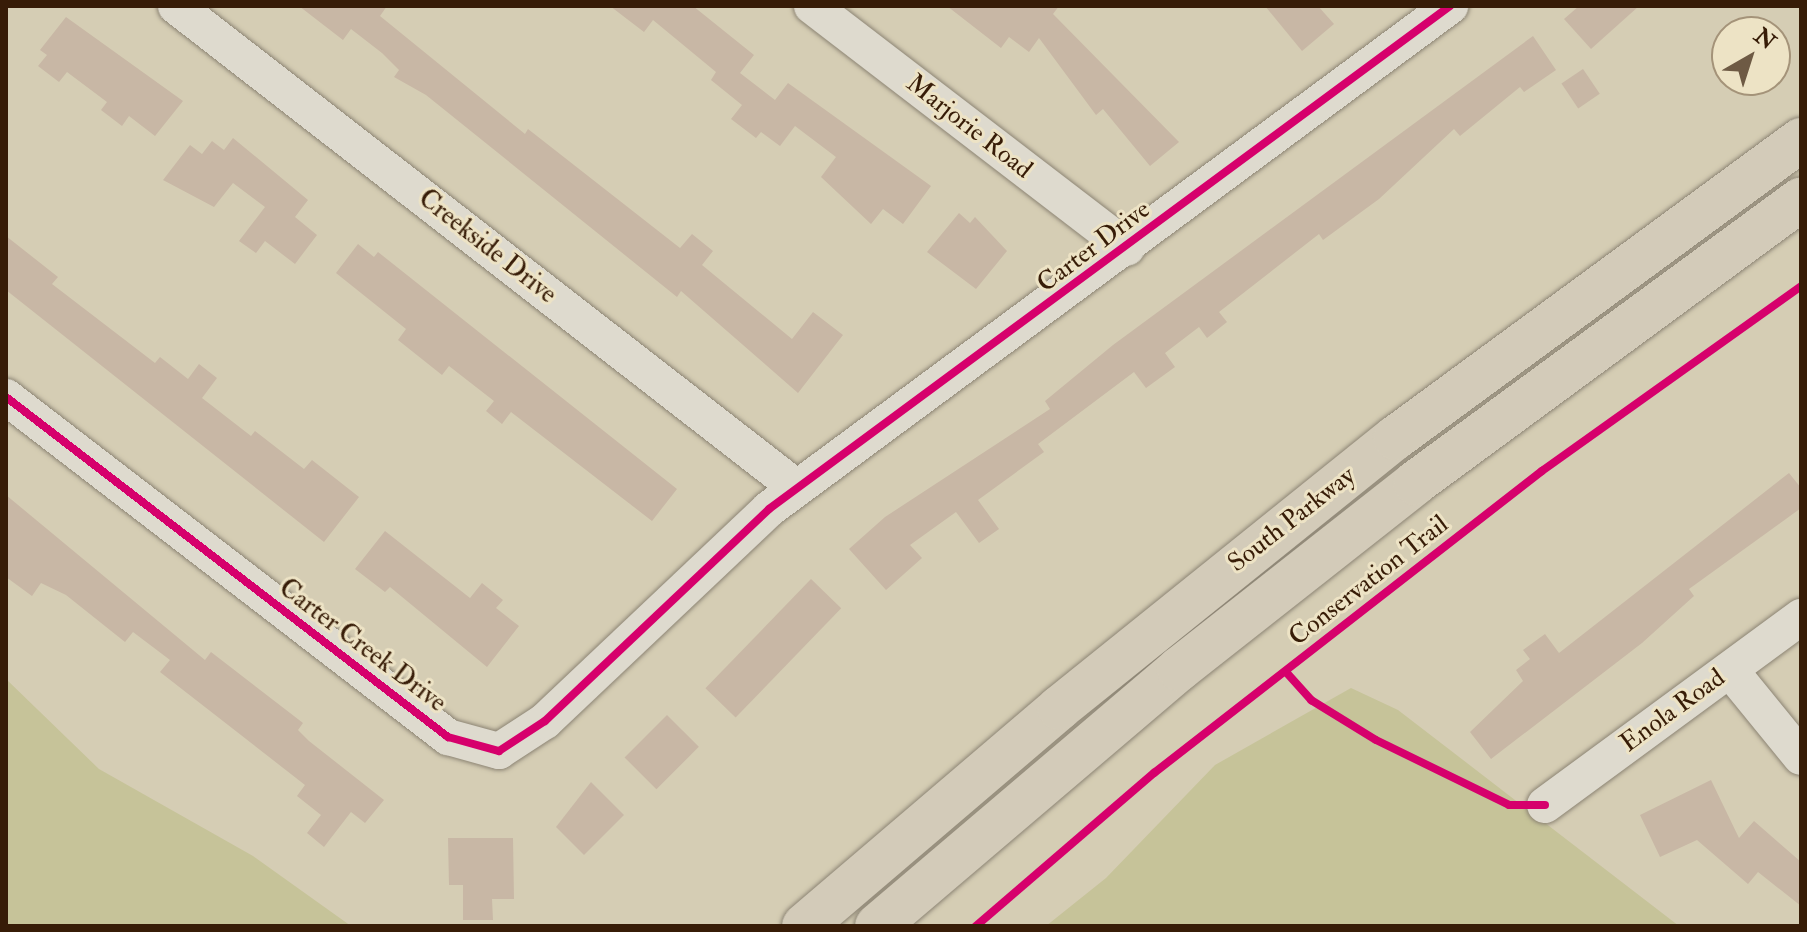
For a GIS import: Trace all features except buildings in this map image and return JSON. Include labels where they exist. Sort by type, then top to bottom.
[{"type":"main road","name":"South Parkway","points":[[804,926],[1059,708],[1383,448],[1801,140]]},
{"type":"main road","name":"South Parkway","points":[[877,926],[1179,669],[1415,483],[1801,199]]},
{"type":"street","name":"Creekside Drive","points":[[176,6],[797,488]]},
{"type":"street","name":"Marjorie Road","points":[[812,6],[1127,248]]},
{"type":"street","name":"Carter Drive","points":[[797,488],[1127,248],[1427,13]]},
{"type":"street","name":"Carter Creek Drive","points":[[6,397],[410,709],[460,744],[485,752],[531,734],[797,488]]},
{"type":"street","name":"Enola Road","points":[[1545,805],[1801,617]]},
{"type":"street","points":[[1730,670],[1801,757]]},
{"type":"shaded area","points":[[6,679],[99,769],[253,856],[351,926],[6,926]]},
{"type":"shaded area","points":[[1351,688],[1398,710],[1679,926],[1046,926],[1106,878],[1215,765]]},
{"type":"cycle path","points":[[6,397],[448,737],[499,751],[545,721],[769,509],[1450,6]]},
{"type":"cycle path","name":"Conservation Trail","points":[[976,926],[1154,773],[1542,471],[1801,286]]},
{"type":"cycle path","points":[[1286,672],[1311,700],[1376,740],[1509,805],[1545,805]]}]
